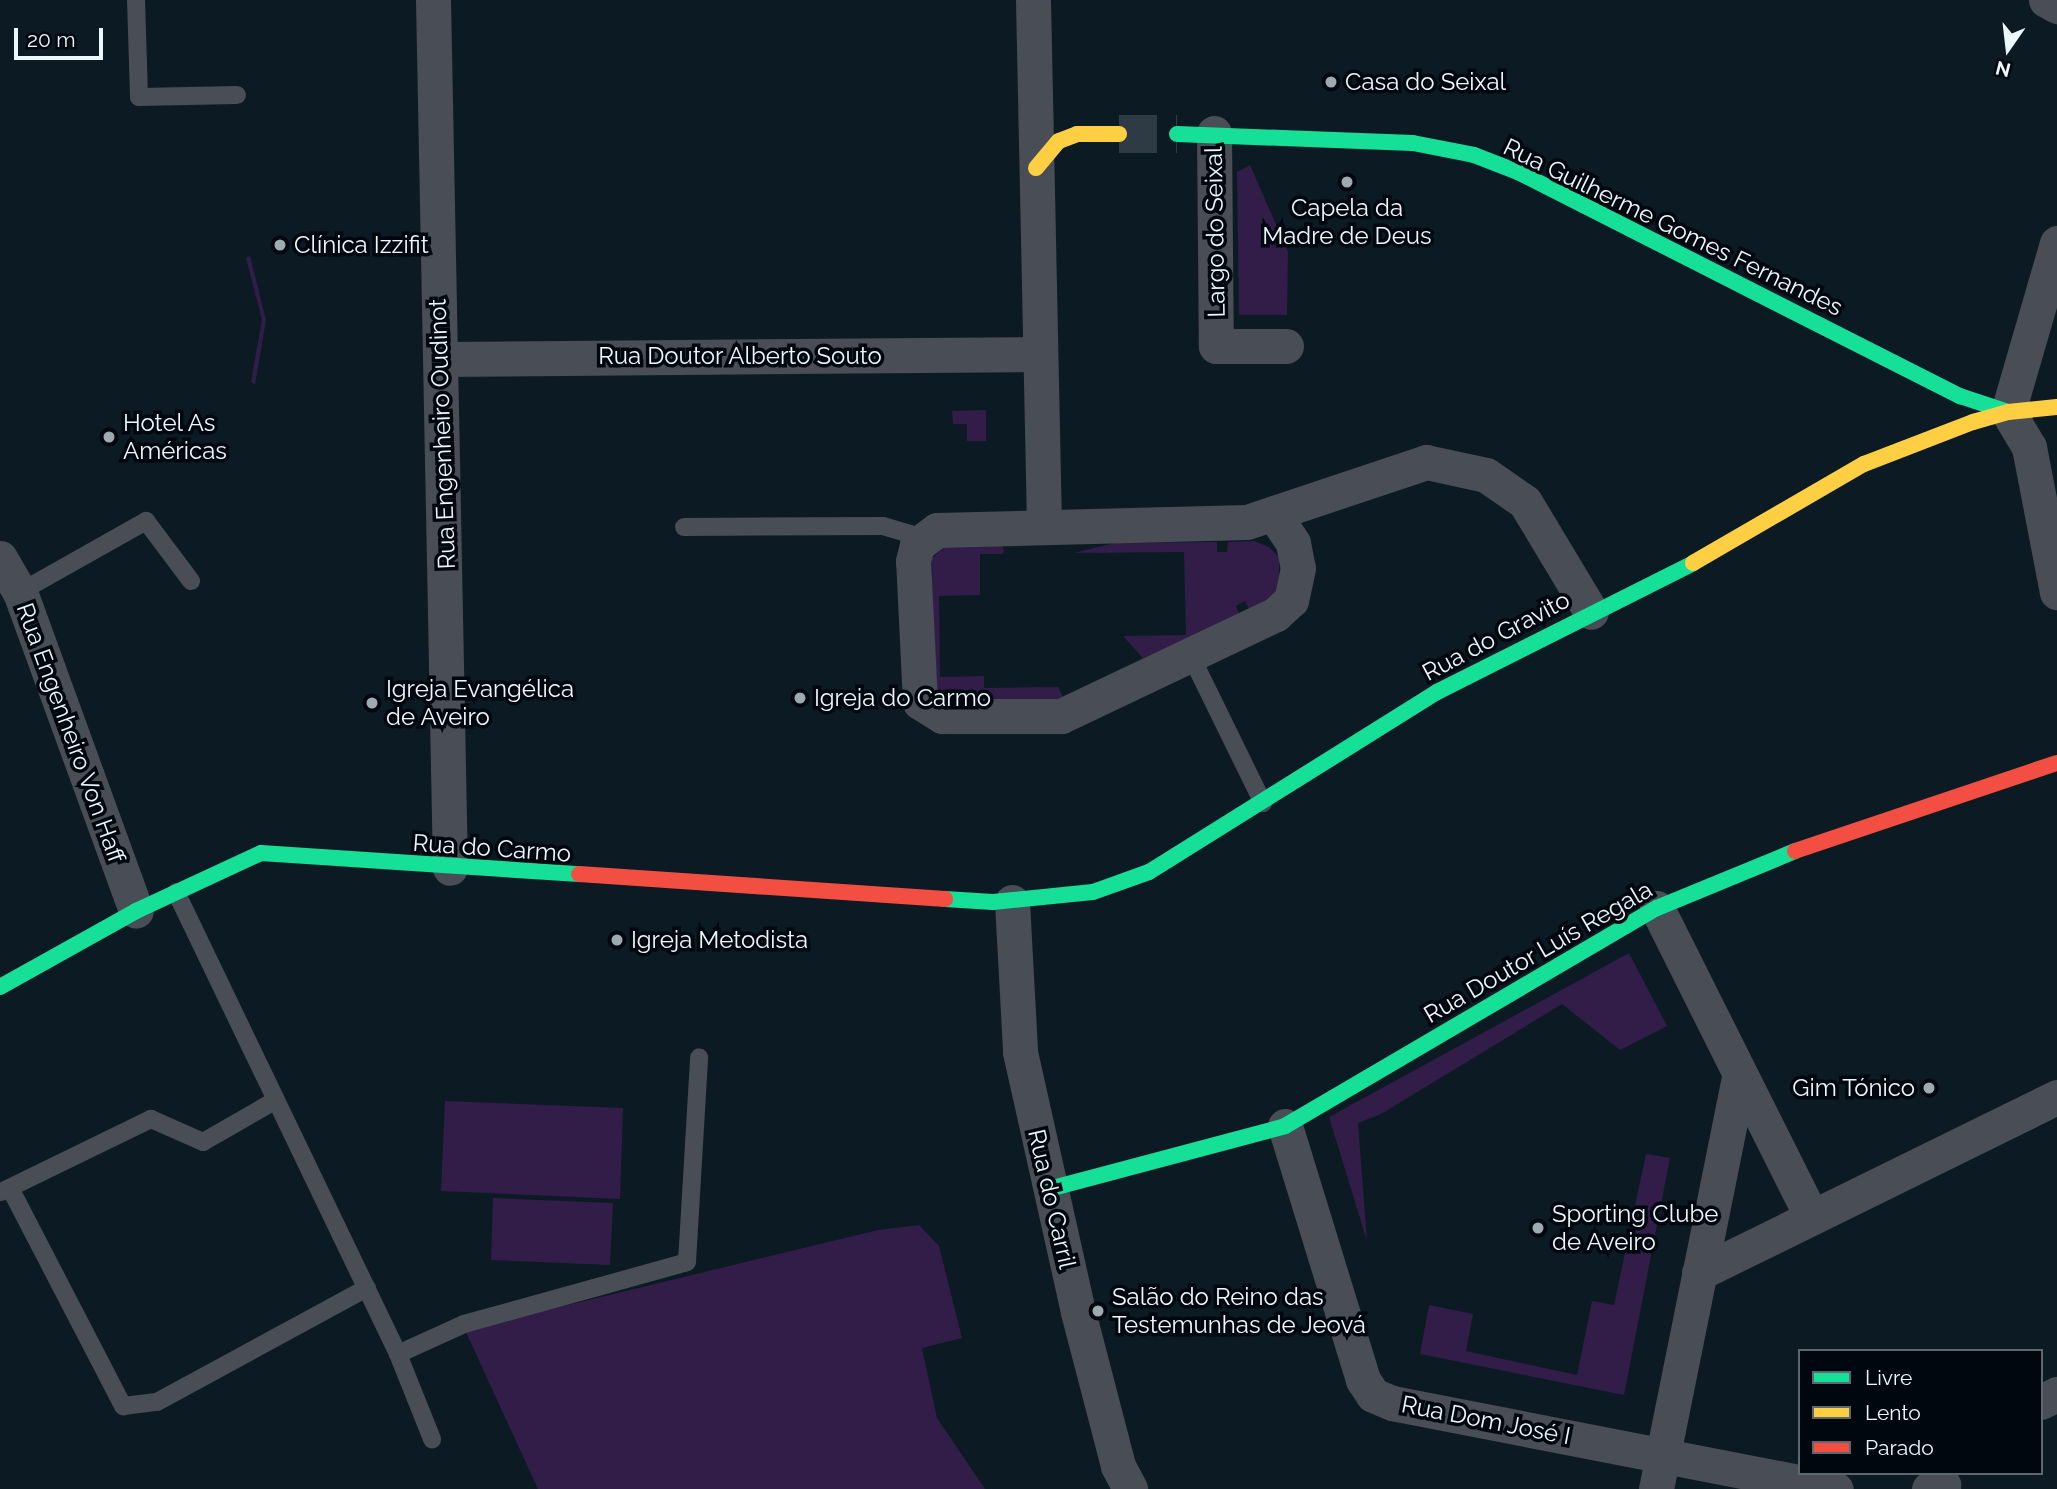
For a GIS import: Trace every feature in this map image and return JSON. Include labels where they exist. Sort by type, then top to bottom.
[{"type":"street","name":"Rua Engenheiro Oudinot","points":[[433,0],[450,868]]},
{"type":"street","points":[[1033,0],[1044,527]]},
{"type":"street","points":[[2046,0],[2057,6]]},
{"type":"street","points":[[1035,100],[1045,114],[1077,134]]},
{"type":"street","name":"Rua Guilherme Gomes Fernandes","points":[[1177,134],[1214,133],[1413,143],[1474,155],[1530,178],[1960,396],[2008,412]]},
{"type":"street","name":"Largo do Seixal","points":[[1214,133],[1216,346],[1286,346]]},
{"type":"street","points":[[1036,168],[1059,141],[1077,134],[1119,134]]},
{"type":"street","points":[[2057,243],[2008,412],[2029,447],[2048,496],[2057,592]]},
{"type":"street","name":"Rua Doutor Alberto Souto","points":[[440,359],[1040,354]]},
{"type":"street","points":[[2008,412],[2057,407]]},
{"type":"street","name":"Rua do Gravito","points":[[1012,902],[1093,892],[1149,872],[1263,803],[1362,735],[1591,612],[1746,536],[1864,464],[2008,412]]},
{"type":"street","points":[[1275,516],[1293,543],[1298,568],[1291,600],[1276,614],[1061,716],[942,716],[920,702],[917,688],[913,561],[924,538],[937,530],[1247,522],[1275,516],[1426,462],[1486,475],[1525,502],[1591,612]]},
{"type":"street","name":"Rua Engenheiro Von Haff","points":[[0,558],[20,592],[136,911]]},
{"type":"street","name":"Rua Doutor Luís Regala","points":[[1049,1189],[1285,1126],[1657,908],[1806,846],[2057,763]]},
{"type":"street","name":"Rua do Carmo","points":[[0,987],[136,911],[261,853],[450,868],[1012,902]]},
{"type":"street","name":"Rua do Carril","points":[[1012,902],[1020,1052],[1049,1189],[1118,1466],[1129,1489]]},
{"type":"street","points":[[1657,908],[1678,945],[1739,1078],[1812,1217]]},
{"type":"street","points":[[1657,1489],[1739,1078]]},
{"type":"street","points":[[1699,1273],[2057,1097]]},
{"type":"street","name":"Rua Dom José I","points":[[1285,1126],[1363,1380],[1374,1395],[1392,1403],[1836,1489]]},
{"type":"lane","points":[[136,0],[139,97],[237,95]]},
{"type":"lane","points":[[20,592],[146,520],[191,581]]},
{"type":"lane","points":[[684,527],[883,526],[924,538]]},
{"type":"lane","points":[[1190,654],[1263,803]]},
{"type":"lane","points":[[177,892],[398,1354],[432,1439]]},
{"type":"lane","points":[[398,1354],[464,1324],[687,1262],[699,1057]]},
{"type":"lane","points":[[276,1100],[203,1142],[151,1119],[5,1191],[123,1406],[157,1402],[367,1288]]},
{"type":"shaded area","points":[[1250,165],[1288,252],[1287,315],[1239,315],[1237,172]]},
{"type":"shaded area","points":[[250,256],[266,320],[255,384],[251,382],[262,320],[246,258]]},
{"type":"shaded area","points":[[986,410],[986,441],[967,441],[967,424],[953,424],[952,411]]},
{"type":"shaded area","points":[[1254,541],[1269,547],[1279,557],[1279,591],[1250,611],[1245,601],[1236,606],[1240,616],[1143,658],[1123,636],[1186,635],[1184,552],[1074,553],[1114,543],[1217,542],[1217,552],[1227,552],[1228,542]]},
{"type":"shaded area","points":[[947,545],[1001,545],[1004,550],[1002,554],[980,554],[980,595],[939,596],[940,677],[984,676],[984,688],[1058,687],[1064,699],[939,699],[933,686],[932,558]]},
{"type":"shaded area","points":[[1629,953],[1667,1026],[1620,1050],[1562,1004],[1381,1114],[1358,1123],[1367,1241],[1329,1117]]},
{"type":"shaded area","points":[[445,1101],[623,1108],[620,1199],[441,1191]]},
{"type":"shaded area","points":[[1646,1154],[1670,1158],[1624,1395],[1420,1354],[1429,1305],[1473,1314],[1466,1351],[1577,1375],[1592,1301],[1614,1305]]},
{"type":"shaded area","points":[[493,1198],[613,1203],[610,1265],[491,1260]]},
{"type":"shaded area","points":[[919,1225],[939,1246],[962,1338],[922,1348],[937,1418],[985,1489],[538,1489],[465,1330],[878,1230]]},
{"type":"tunnel","points":[[1119,134],[1177,134]]},
{"type":"traffic: fast","points":[[1177,134],[1413,143],[1474,155],[1518,172],[1960,396],[2008,412]]},
{"type":"traffic: fast","points":[[945,899],[993,902],[1093,892],[1149,872],[1437,692],[1693,563]]},
{"type":"traffic: fast","points":[[1049,1189],[1285,1126],[1657,908],[1795,851]]},
{"type":"traffic: fast","points":[[0,987],[136,911],[261,853],[579,874]]},
{"type":"traffic: slow","points":[[1036,168],[1059,141],[1077,134],[1119,134]]},
{"type":"traffic: slow","points":[[1693,563],[1864,464],[1973,422],[2008,412],[2057,407]]},
{"type":"traffic: jam","points":[[1795,851],[2057,763]]},
{"type":"traffic: jam","points":[[579,874],[945,899]]},
{"type":"place","name":"Casa do Seixal","points":[[1331,82]]},
{"type":"place","name":"Capela da Madre de Deus","points":[[1347,182]]},
{"type":"place","name":"Clínica Izzifit","points":[[280,245]]},
{"type":"place","name":"Hotel As Américas","points":[[109,437]]},
{"type":"place","name":"Igreja do Carmo","points":[[800,698]]},
{"type":"place","name":"Igreja Evangélica de Aveiro","points":[[372,703]]},
{"type":"place","name":"Igreja Metodista","points":[[617,940]]},
{"type":"place","name":"Gim Tónico","points":[[1929,1088]]},
{"type":"place","name":"Sporting Clube de Aveiro","points":[[1538,1228]]},
{"type":"place","name":"Salão do Reino das Testemunhas de Jeová","points":[[1098,1311]]}]
